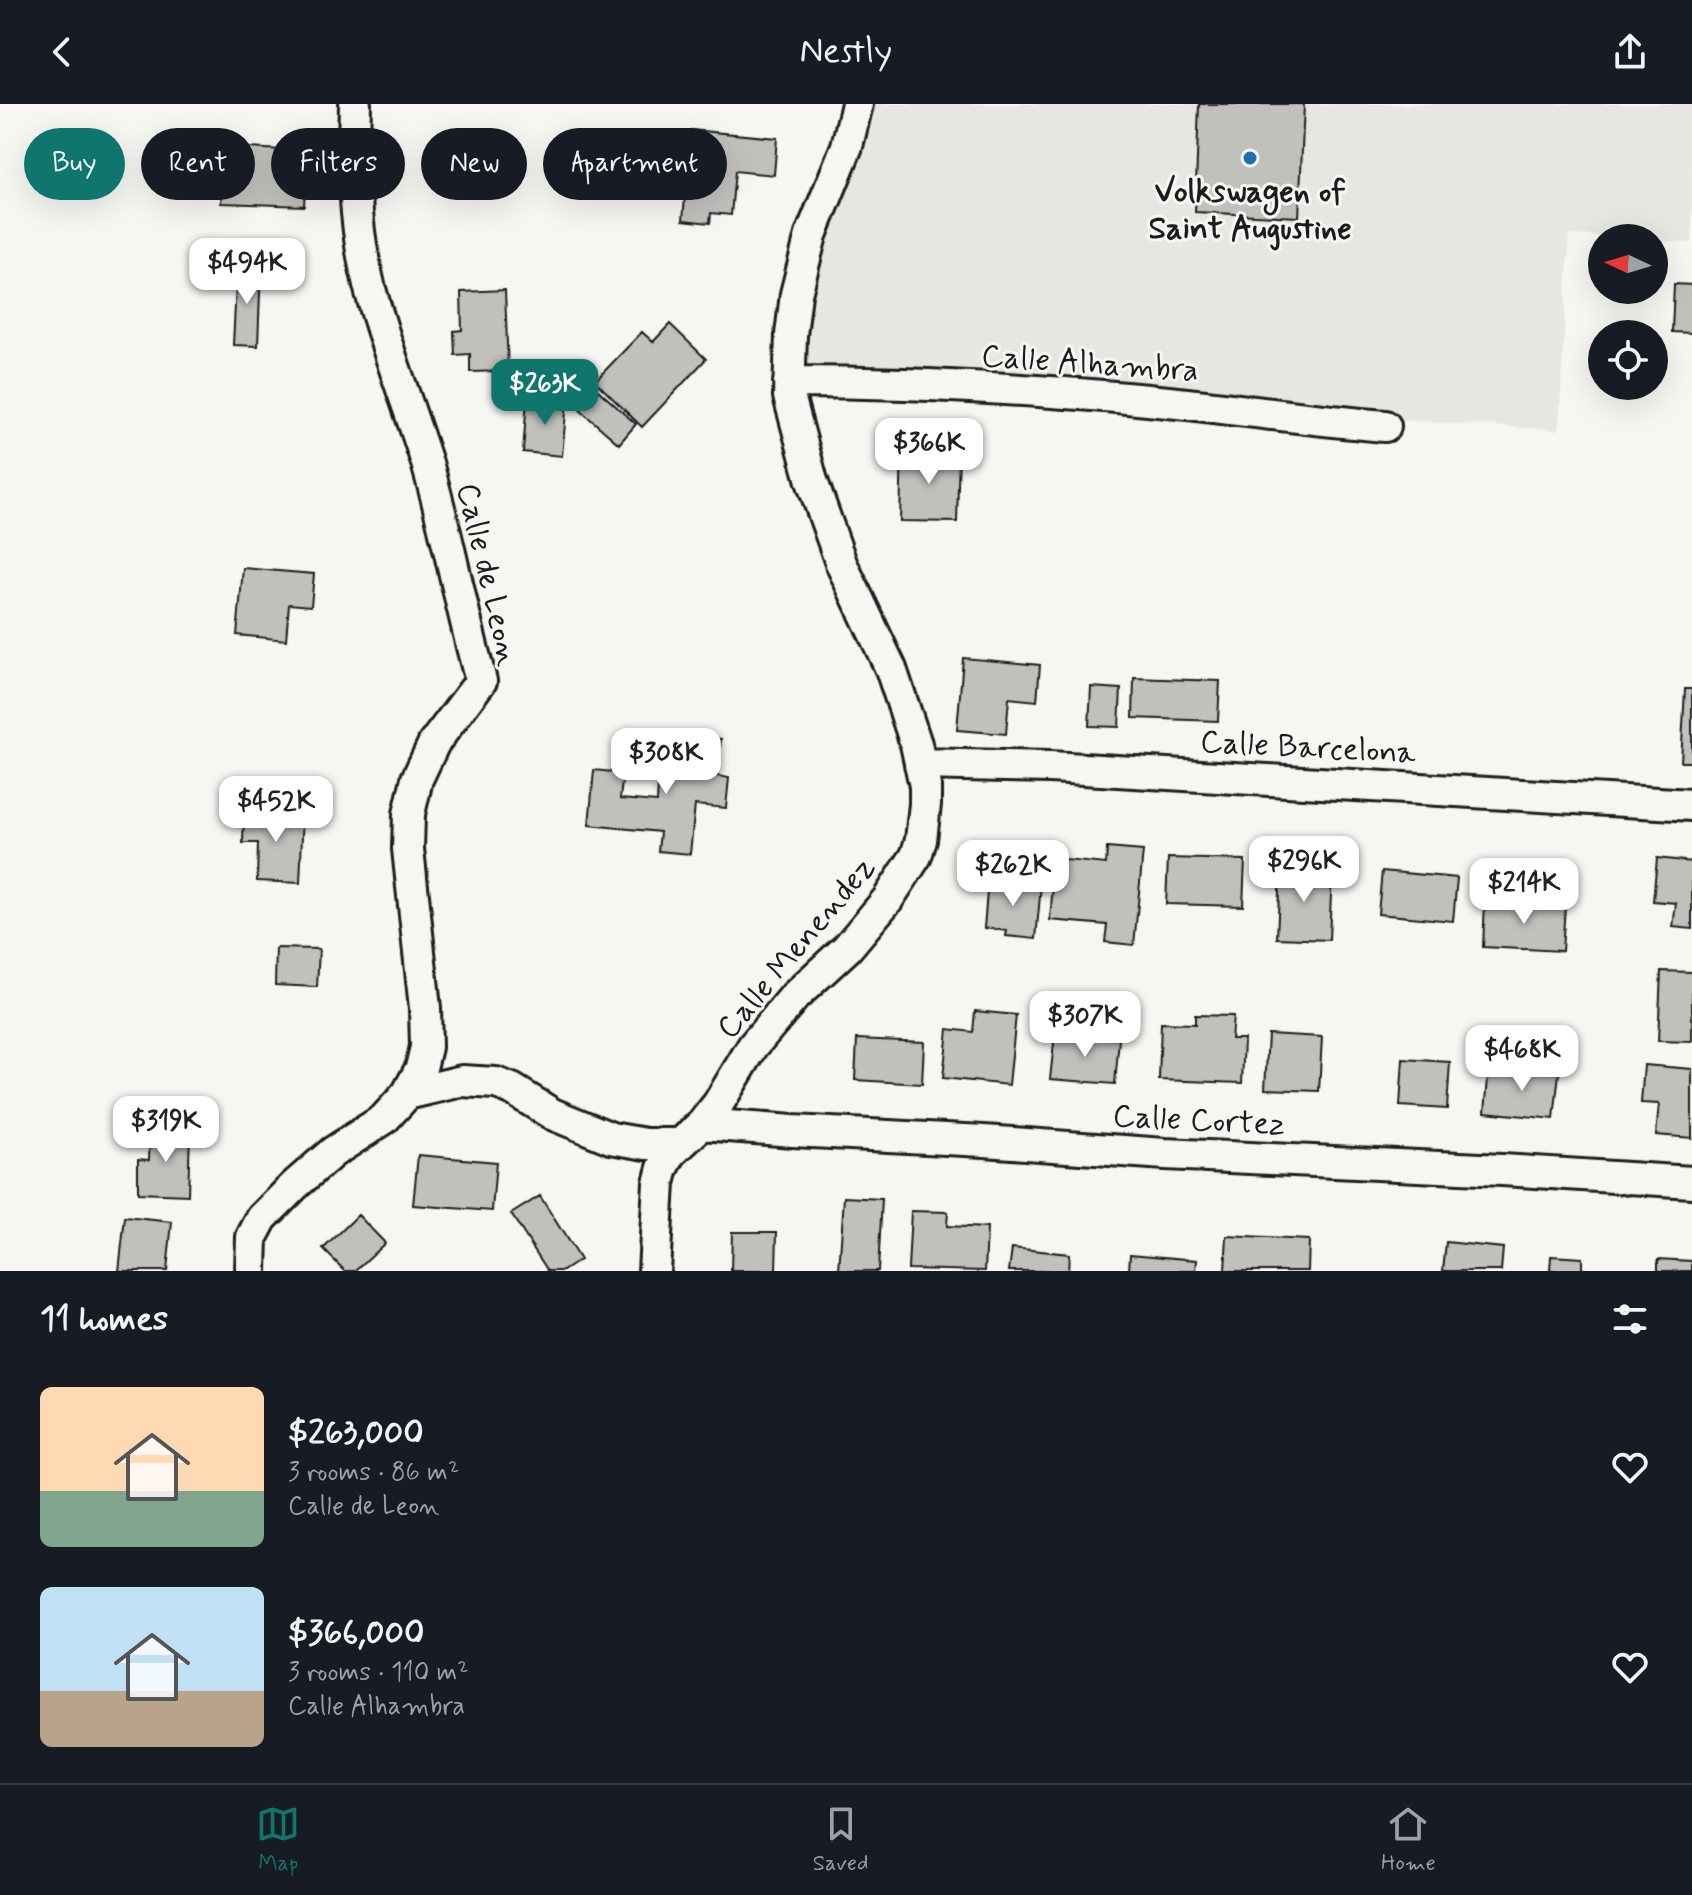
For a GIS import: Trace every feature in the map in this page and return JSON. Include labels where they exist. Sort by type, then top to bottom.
[{"type":"street","name":"Calle de Leon","points":[[251,1271],[252,1237],[262,1218],[333,1152],[384,1119],[407,1094],[421,1068],[426,1047],[425,1008],[408,849],[409,814],[417,779],[434,743],[481,681],[426,462],[368,282],[355,203],[355,104]]},
{"type":"street","name":"Calle Menendez","points":[[654,1271],[659,1183],[671,1153],[718,1104],[753,1046],[795,996],[847,948],[888,899],[916,856],[921,840],[925,786],[916,744],[891,669],[841,563],[812,481],[789,396],[796,294],[811,235],[847,146],[857,104]]},
{"type":"street","name":"Calle Alhambra","points":[[789,382],[842,382],[1135,398],[1385,426]]},
{"type":"street","name":"Calle Barcelona","points":[[920,764],[1066,768],[1692,805]]},
{"type":"street","points":[[407,1094],[462,1081],[496,1083],[512,1089],[552,1114],[611,1138],[646,1144],[691,1134]]},
{"type":"street","name":"Calle Cortez","points":[[691,1134],[793,1131],[1692,1182]]},
{"type":"shaded area","points":[[856,104],[1692,104],[1692,243],[1668,242],[1668,224],[1588,224],[1588,236],[1569,235],[1559,430],[801,383],[812,231]]},
{"type":"building","name":"Volkswagen of Saint Augustine","points":[[1199,104],[1304,104],[1299,217],[1195,212]]},
{"type":"building","points":[[727,133],[777,138],[774,175],[735,171],[731,215],[711,213],[710,223],[683,220],[685,200],[727,200]]},
{"type":"building","points":[[255,148],[271,149],[271,200],[304,200],[304,206],[221,203],[221,200],[255,200]]},
{"type":"building","points":[[237,265],[261,265],[258,346],[233,345]]},
{"type":"building","points":[[1674,284],[1692,285],[1692,333],[1672,332]]},
{"type":"building","points":[[505,290],[508,371],[470,372],[470,354],[455,355],[454,331],[462,330],[461,292]]},
{"type":"building","points":[[670,324],[706,359],[642,427],[595,381],[642,332],[653,342]]},
{"type":"building","points":[[598,390],[636,424],[619,444],[580,410]]},
{"type":"building","points":[[527,399],[567,402],[562,456],[523,452]]},
{"type":"building","points":[[902,449],[959,451],[957,522],[900,521]]},
{"type":"building","points":[[243,568],[314,574],[311,606],[289,604],[286,640],[237,635]]},
{"type":"building","points":[[963,658],[1040,665],[1037,701],[1009,698],[1006,734],[957,730]]},
{"type":"building","points":[[1134,678],[1220,681],[1218,721],[1133,718]]},
{"type":"building","points":[[1091,687],[1121,689],[1119,727],[1089,726]]},
{"type":"building","points":[[1685,689],[1692,689],[1692,762],[1681,762]]},
{"type":"building","points":[[677,735],[721,739],[717,776],[729,778],[726,808],[695,805],[690,854],[658,851],[660,832],[589,825],[594,770],[623,773],[620,799],[657,802],[659,769],[674,770]]},
{"type":"building","points":[[244,810],[303,813],[300,883],[257,881],[258,843],[243,843]]},
{"type":"building","points":[[1107,848],[1143,851],[1134,945],[1105,942],[1107,925],[1050,920],[1055,859],[1106,864]]},
{"type":"building","points":[[1168,858],[1245,860],[1243,906],[1166,904]]},
{"type":"building","points":[[1657,858],[1692,862],[1692,929],[1673,927],[1676,903],[1653,901]]},
{"type":"building","points":[[1280,868],[1332,871],[1329,940],[1277,938]]},
{"type":"building","points":[[1382,871],[1457,878],[1453,921],[1378,914]]},
{"type":"building","points":[[988,880],[1041,885],[1036,939],[1006,936],[1007,931],[984,928]]},
{"type":"building","points":[[1485,902],[1565,906],[1562,951],[1483,947]]},
{"type":"building","points":[[276,948],[319,949],[317,987],[275,985]]},
{"type":"building","points":[[1661,971],[1692,972],[1692,1042],[1658,1041]]},
{"type":"building","points":[[975,1011],[1016,1015],[1009,1085],[943,1078],[948,1029],[973,1032]]},
{"type":"building","points":[[1195,1015],[1233,1016],[1231,1039],[1244,1039],[1242,1083],[1159,1080],[1161,1023],[1195,1024]]},
{"type":"building","points":[[1055,1034],[1119,1039],[1115,1084],[1050,1079]]},
{"type":"building","points":[[1268,1034],[1322,1037],[1319,1091],[1265,1089]]},
{"type":"building","points":[[857,1039],[924,1042],[922,1084],[855,1080]]},
{"type":"building","points":[[1403,1059],[1450,1062],[1447,1109],[1400,1106]]},
{"type":"building","points":[[1644,1065],[1692,1069],[1692,1138],[1656,1135],[1659,1104],[1641,1103]]},
{"type":"building","points":[[1489,1067],[1559,1073],[1554,1119],[1485,1112]]},
{"type":"building","points":[[150,1131],[190,1132],[188,1195],[138,1193],[138,1159],[149,1160]]},
{"type":"building","points":[[418,1155],[496,1162],[492,1211],[413,1205]]},
{"type":"building","points":[[540,1196],[580,1260],[563,1271],[548,1271],[511,1214]]},
{"type":"building","points":[[844,1197],[882,1199],[878,1271],[839,1271]]},
{"type":"building","points":[[911,1211],[948,1212],[947,1226],[987,1228],[985,1271],[908,1269]]},
{"type":"building","points":[[358,1215],[385,1243],[355,1271],[345,1271],[323,1249]]},
{"type":"building","points":[[125,1217],[172,1222],[167,1271],[119,1271]]},
{"type":"building","points":[[732,1232],[777,1232],[776,1271],[731,1271]]},
{"type":"building","points":[[1227,1236],[1309,1240],[1308,1271],[1225,1271]]},
{"type":"building","points":[[1446,1242],[1503,1248],[1501,1271],[1443,1271]]},
{"type":"building","points":[[1012,1248],[1069,1254],[1068,1271],[1009,1271]]},
{"type":"building","points":[[1130,1254],[1197,1260],[1196,1271],[1129,1271]]},
{"type":"building","points":[[1551,1256],[1582,1258],[1582,1269],[1608,1271],[1550,1271]]},
{"type":"building","points":[[1658,1259],[1692,1261],[1692,1271],[1658,1271]]},
{"type":"place","name":"Volkswagen of Saint Augustine","points":[[1250,158]]}]
